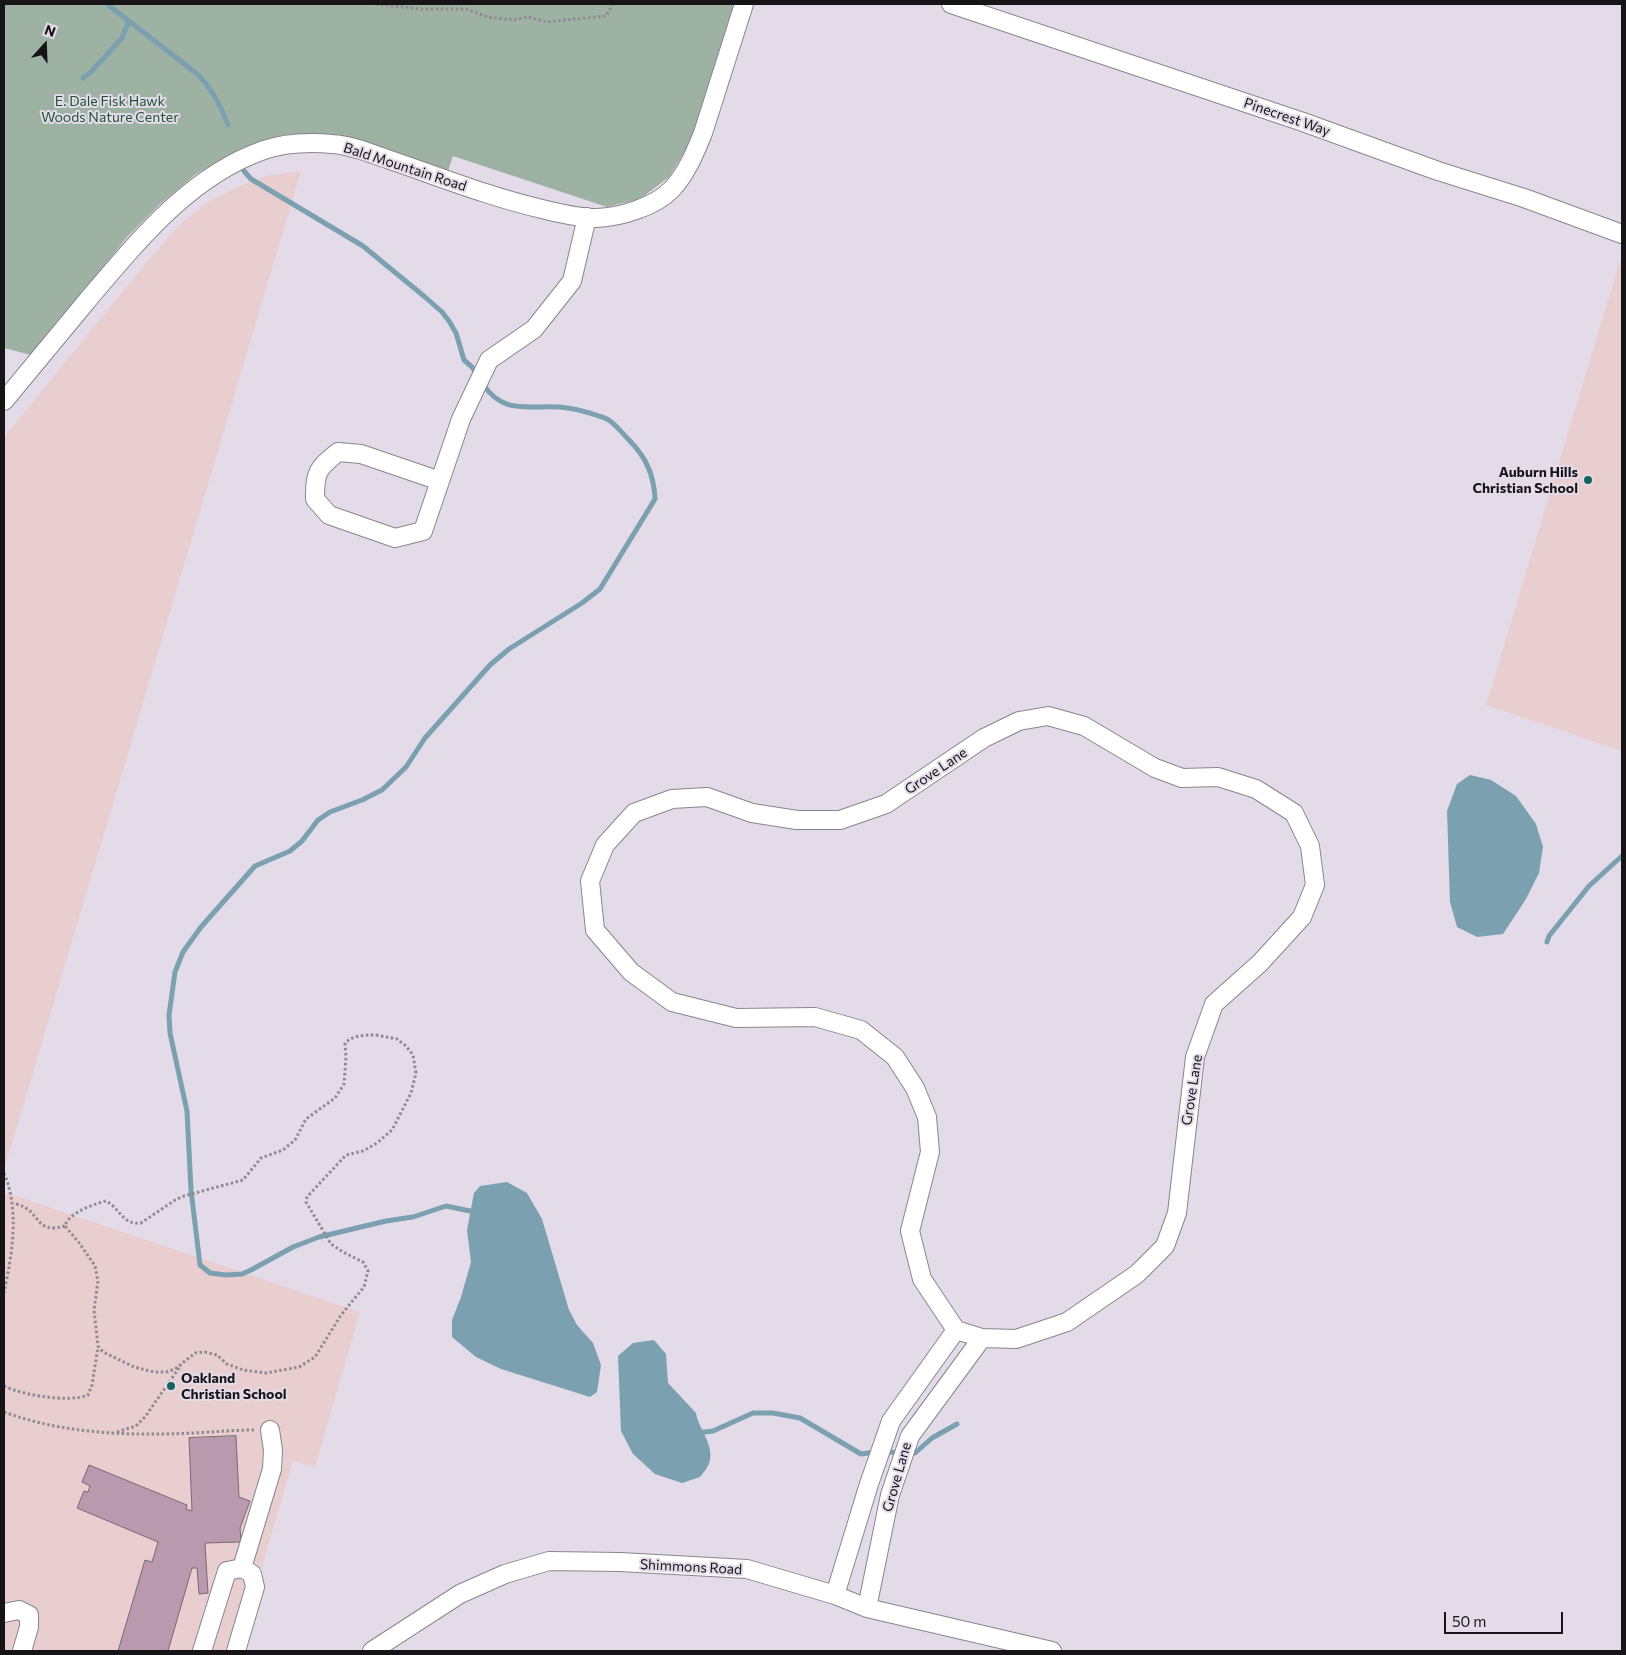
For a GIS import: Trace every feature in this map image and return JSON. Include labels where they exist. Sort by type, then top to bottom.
[{"type":"street","name":"Bald Mountain Road","points":[[4,401],[126,254],[162,217],[203,182],[234,163],[266,149],[300,143],[334,144],[360,150],[510,202],[597,218],[634,212],[671,190],[696,150],[744,4]]},
{"type":"street","name":"Pinecrest Way","points":[[951,4],[1303,122],[1438,171],[1524,198],[1622,234]]},
{"type":"street","points":[[440,481],[361,454],[338,452],[321,466],[315,481],[315,499],[329,515],[396,538],[423,531],[440,481],[461,419],[489,360],[534,329],[572,281],[587,217]]},
{"type":"street","name":"Grove Lane","points":[[1048,716],[1084,726],[1156,768],[1182,778],[1218,777],[1256,789],[1294,813],[1310,846],[1315,885],[1302,917],[1260,963],[1214,1004],[1195,1057],[1177,1213],[1165,1246],[1137,1274],[1067,1322],[1016,1339],[982,1338],[956,1330],[922,1279],[910,1231],[930,1152],[927,1117],[915,1088],[895,1057],[861,1030],[816,1017],[736,1018],[672,1002],[631,972],[595,930],[590,881],[605,845],[634,813],[672,799],[707,797],[752,813],[797,820],[840,820],[886,804],[984,738],[1019,721],[1048,716]]},
{"type":"street","name":"Grove Lane","points":[[835,1595],[869,1484],[891,1422],[956,1330]]},
{"type":"street","name":"Grove Lane","points":[[867,1608],[890,1495],[910,1436],[982,1338]]},
{"type":"street","points":[[242,1568],[272,1469],[273,1450],[270,1430]]},
{"type":"street","name":"Shimmons Road","points":[[372,1651],[460,1594],[505,1574],[549,1561],[620,1562],[747,1570],[835,1595],[867,1608],[1052,1651]]},
{"type":"street","points":[[202,1651],[227,1571],[242,1568],[252,1574],[255,1587],[236,1651]]},
{"type":"street","points":[[4,1613],[19,1610],[29,1615],[29,1627],[22,1651]]},
{"type":"path","points":[[376,4],[421,9],[466,9],[488,17],[513,20],[528,17],[547,22],[606,16],[612,4]]},
{"type":"path","points":[[65,1226],[67,1220],[82,1210],[92,1204],[106,1201],[128,1222],[141,1223],[184,1196],[243,1180],[262,1158],[283,1150],[295,1140],[306,1119],[335,1098],[344,1084],[346,1058],[344,1048],[345,1043],[349,1039],[376,1034],[397,1039],[413,1055],[416,1073],[411,1094],[392,1130],[377,1143],[363,1151],[346,1155],[307,1197],[306,1202],[331,1244],[363,1262],[368,1271],[364,1287],[341,1315],[316,1357],[299,1367],[266,1373],[243,1370],[227,1364],[217,1355],[206,1352],[195,1353],[175,1369],[166,1372],[154,1372],[134,1366],[103,1352],[98,1346]]},
{"type":"path","points":[[4,1173],[13,1205],[11,1259],[4,1293]]},
{"type":"path","points":[[16,1204],[25,1206],[47,1228],[65,1226]]},
{"type":"path","points":[[4,1386],[44,1397],[81,1398],[88,1395],[92,1385],[98,1346],[94,1305],[98,1281],[94,1266],[80,1244],[65,1226]]},
{"type":"path","points":[[113,1432],[136,1426],[145,1417],[170,1384],[183,1362]]},
{"type":"path","points":[[4,1412],[27,1421],[65,1429],[192,1433],[270,1430]]},
{"type":"shaded area","points":[[301,171],[4,1170],[4,437],[154,253],[182,223],[208,202],[237,187],[266,176]]},
{"type":"shaded area","name":"Auburn Hills Christian School","points":[[1622,254],[1622,751],[1486,705]]},
{"type":"shaded area","name":"Oakland Christian School","points":[[4,1192],[360,1312],[315,1467],[293,1461],[237,1651],[4,1651]]},
{"type":"green space","name":"E. Dale Fisk Hawk Woods Nature Center","points":[[4,4],[735,4],[704,106],[689,145],[669,177],[640,199],[607,207],[453,156],[448,171],[362,141],[328,134],[290,136],[242,148],[196,174],[160,204],[128,236],[31,355],[4,348]]},
{"type":"water","points":[[1470,775],[1491,780],[1516,796],[1536,824],[1543,847],[1539,873],[1526,899],[1503,934],[1477,937],[1457,927],[1450,902],[1447,811],[1457,784]]},
{"type":"water","points":[[507,1182],[527,1193],[542,1219],[569,1310],[577,1325],[593,1343],[601,1365],[597,1392],[590,1397],[501,1369],[476,1357],[452,1337],[452,1320],[471,1262],[467,1230],[474,1193],[480,1186]]},
{"type":"water","points":[[654,1340],[666,1354],[668,1383],[696,1413],[710,1447],[709,1462],[700,1477],[682,1483],[655,1474],[633,1454],[621,1431],[618,1356],[633,1343]]},
{"type":"building","points":[[236,1436],[239,1497],[250,1501],[240,1528],[241,1542],[205,1543],[208,1593],[199,1594],[197,1568],[192,1568],[168,1651],[118,1651],[145,1560],[152,1562],[158,1542],[77,1508],[84,1491],[88,1492],[90,1486],[82,1482],[89,1465],[187,1505],[186,1509],[192,1511],[189,1438]]},
{"type":"waterway","points":[[107,4],[196,73],[215,97],[228,125]]},
{"type":"waterway","points":[[83,78],[91,72],[122,38],[129,21]]},
{"type":"waterway","points":[[244,171],[251,179],[363,246],[425,297],[449,321],[456,333],[464,360],[477,375]]},
{"type":"waterway","points":[[475,1212],[446,1206],[413,1217],[386,1221],[319,1237],[293,1247],[242,1274],[210,1273],[200,1265],[191,1190],[187,1111],[170,1033],[169,1015],[175,972],[183,952],[201,927],[255,866],[290,851],[302,841],[318,820],[330,812],[382,790],[406,767],[425,738],[490,665],[509,649],[582,603],[600,589],[655,499],[651,474],[640,453],[609,420],[569,408],[527,407],[508,404],[491,394],[483,384]]},
{"type":"waterway","points":[[1547,942],[1549,936],[1589,886],[1622,856]]},
{"type":"waterway","points":[[697,1433],[713,1431],[753,1413],[773,1413],[800,1418],[861,1454],[876,1452]]},
{"type":"waterway","points":[[885,1451],[909,1455],[915,1453],[932,1438],[957,1424]]},
{"type":"place","name":"Auburn Hills Christian School","points":[[1588,480]]},
{"type":"place","name":"Oakland Christian School","points":[[171,1386]]}]
